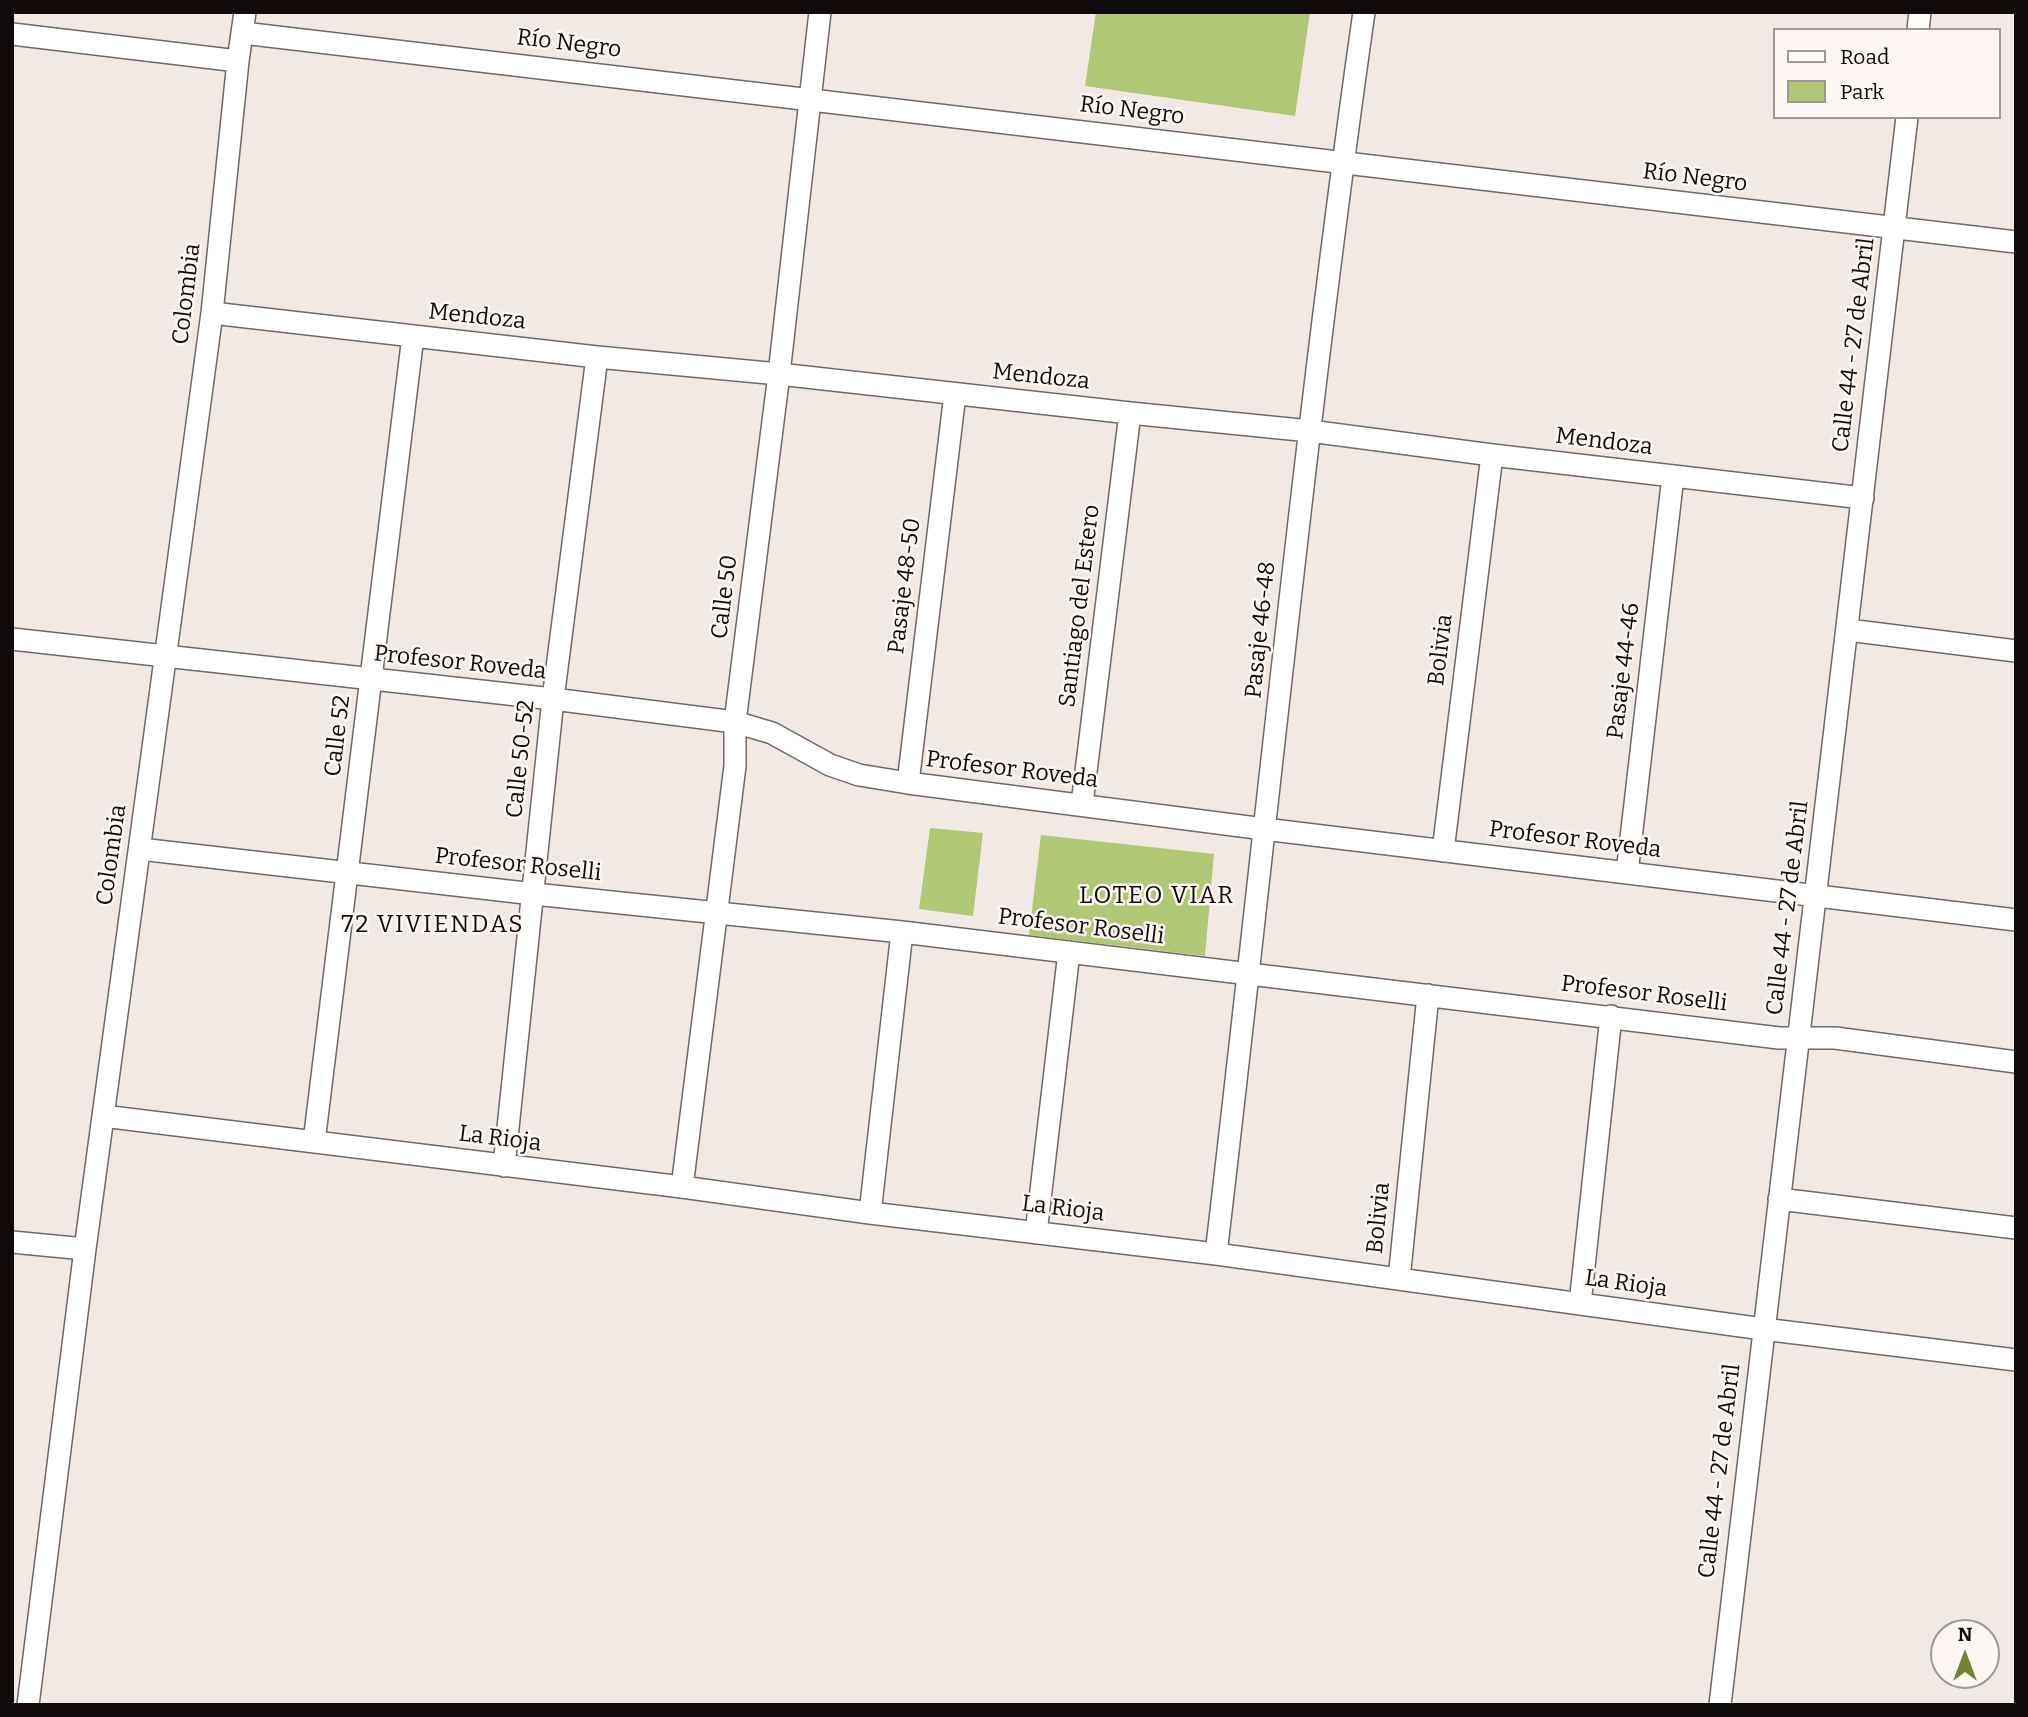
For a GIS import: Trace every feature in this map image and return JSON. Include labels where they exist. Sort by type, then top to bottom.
[{"type":"street","name":"Calle 50","points":[[682,1187],[718,912],[735,766],[735,722],[779,374],[820,12]]},
{"type":"street","name":"Pasaje 46-48","points":[[1216,1254],[1310,431],[1364,12]]},
{"type":"street","name":"Río Negro","points":[[244,22],[810,99],[2016,242]]},
{"type":"street","name":"Colombia","points":[[28,1705],[85,1249],[212,313],[244,22]]},
{"type":"street","points":[[12,34],[238,61]]},
{"type":"street","name":"Calle 44 - 27 de Abril","points":[[1720,1705],[1907,119]]},
{"type":"street","name":"Mendoza","points":[[212,313],[597,357],[1310,431],[1863,498]]},
{"type":"street","name":"Calle 52","points":[[314,1142],[413,336]]},
{"type":"street","name":"Calle 50-52","points":[[504,1166],[553,699],[597,357]]},
{"type":"street","name":"Pasaje 48-50","points":[[908,783],[954,394]]},
{"type":"street","name":"Santiago del Estero","points":[[1082,804],[1130,413]]},
{"type":"street","name":"Bolivia","points":[[1443,851],[1492,455]]},
{"type":"street","name":"Pasaje 44-46","points":[[1627,873],[1673,476]]},
{"type":"street","points":[[1848,630],[2016,651]]},
{"type":"street","name":"Profesor Roveda","points":[[12,639],[735,722],[772,733],[830,765],[859,775],[908,783],[2016,920]]},
{"type":"street","name":"Profesor Roselli","points":[[140,849],[902,932],[1779,1038],[1835,1038],[2016,1062]]},
{"type":"street","points":[[870,1213],[902,932]]},
{"type":"street","points":[[1036,1233],[1069,952]]},
{"type":"street","name":"Bolivia","points":[[1399,1279],[1428,995]]},
{"type":"street","points":[[1580,1304],[1611,1017]]},
{"type":"street","name":"La Rioja","points":[[103,1116],[1216,1254],[1763,1329],[2016,1360]]},
{"type":"street","points":[[1779,1199],[2016,1228]]},
{"type":"street","points":[[12,1242],[85,1249]]},
{"type":"green space","points":[[1096,12],[1310,12],[1295,116],[1085,86]]},
{"type":"green space","points":[[930,828],[983,833],[973,916],[919,909]]},
{"type":"green space","points":[[1041,835],[1214,854],[1205,956],[1029,935]]},
{"type":"district","name":"LOTEO VIAR","points":[[1157,896]]},
{"type":"district","name":"72 VIVIENDAS","points":[[433,925]]}]
